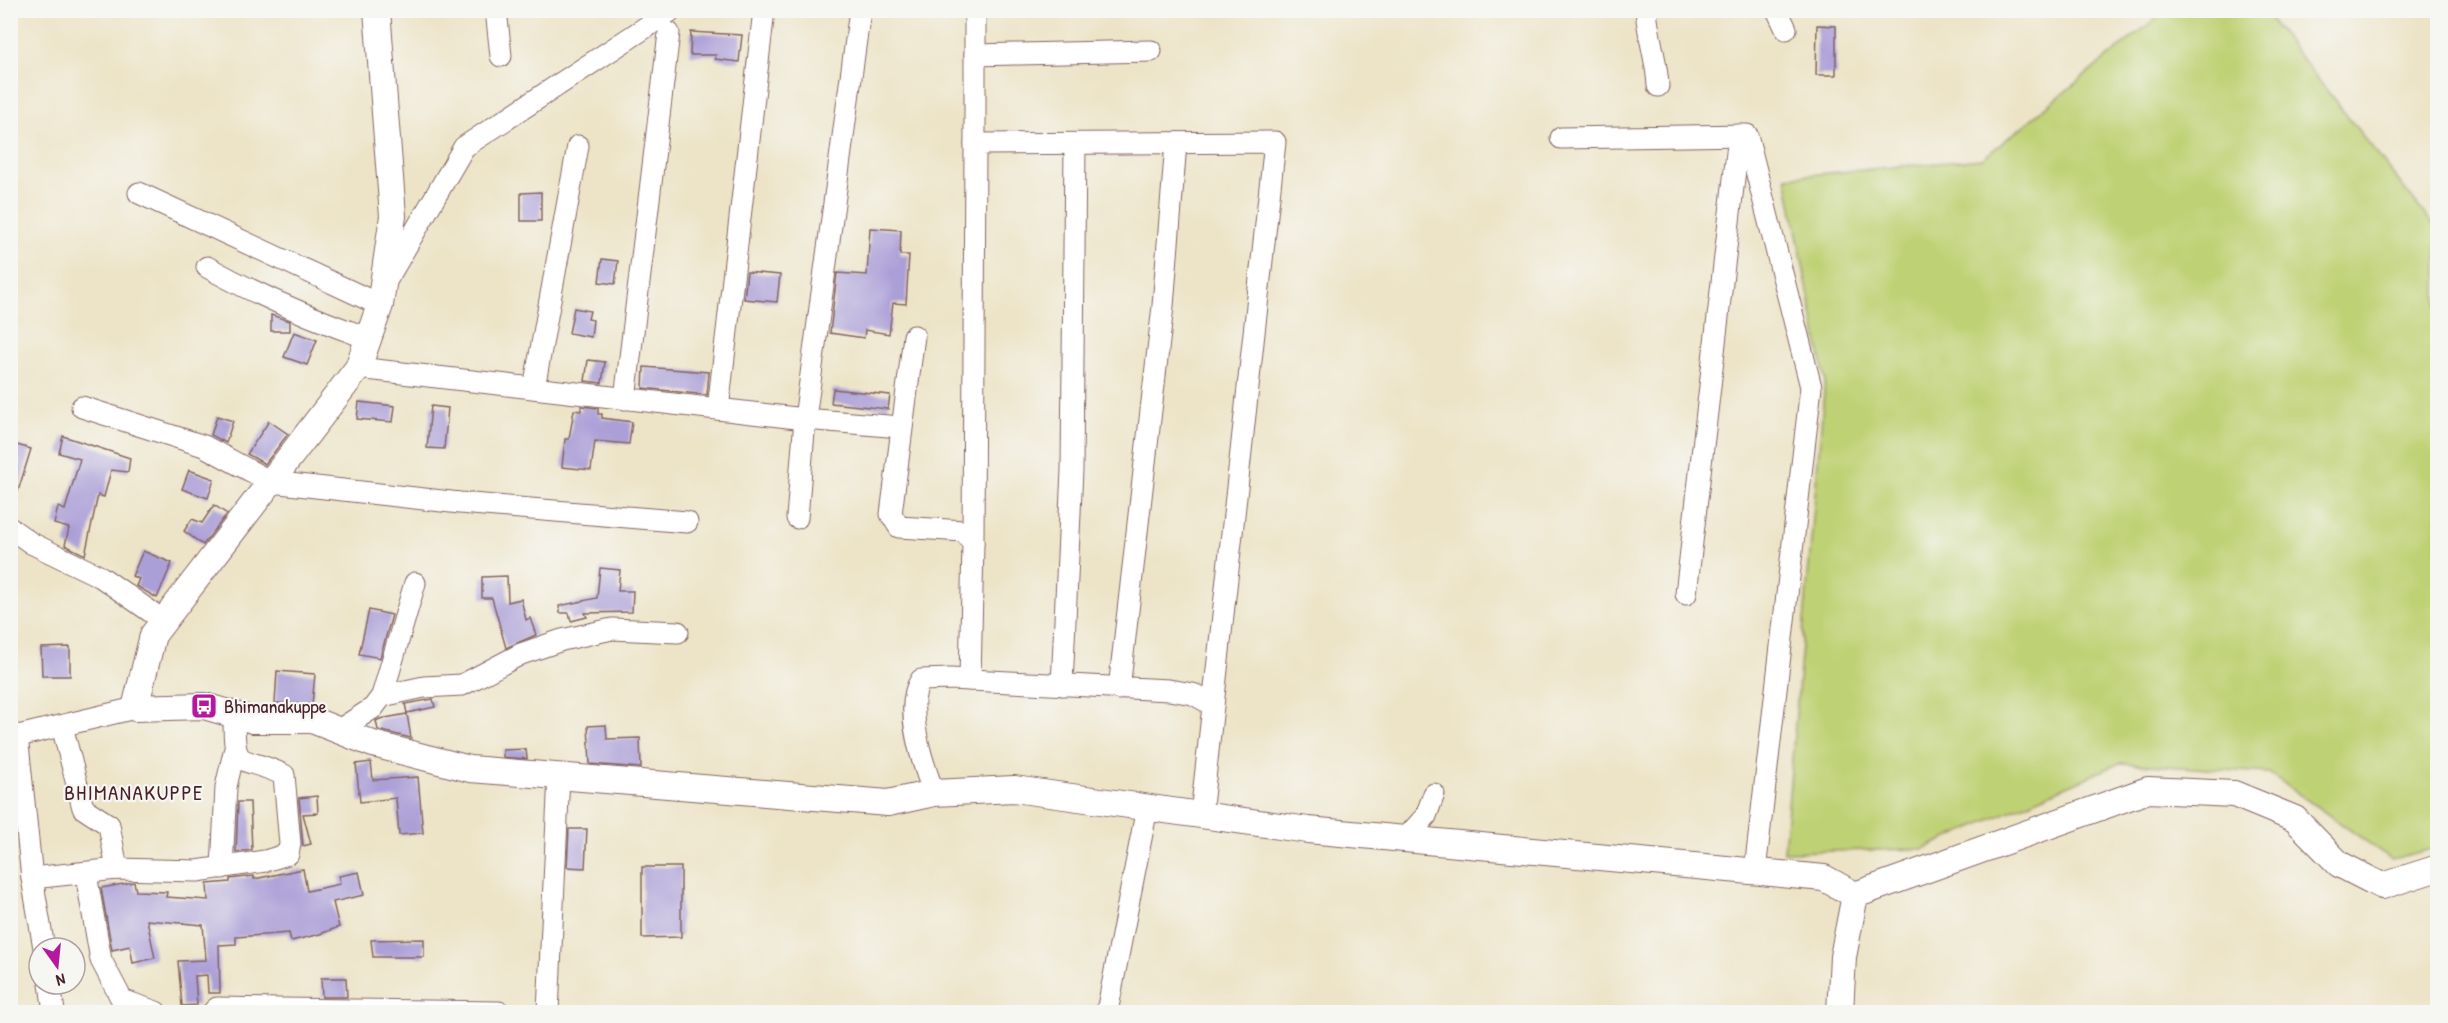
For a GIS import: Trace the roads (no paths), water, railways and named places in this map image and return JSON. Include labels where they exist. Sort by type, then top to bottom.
[{"type":"street","points":[[135,708],[153,635],[358,368],[370,339],[382,295],[393,216],[377,10]]},
{"type":"street","points":[[496,10],[501,56]]},
{"type":"street","points":[[382,295],[464,147],[672,10]]},
{"type":"street","points":[[718,409],[764,10]]},
{"type":"street","points":[[797,518],[805,419],[860,10]]},
{"type":"street","points":[[970,680],[973,543],[975,10]]},
{"type":"street","points":[[1646,10],[1648,30],[1657,59],[1658,86]]},
{"type":"street","points":[[625,399],[669,33]]},
{"type":"street","points":[[975,55],[1151,51]]},
{"type":"street","points":[[1686,594],[1739,135]]},
{"type":"street","points":[[1561,138],[1748,135],[1812,387],[1755,871]]},
{"type":"street","points":[[975,144],[1275,142],[1201,815]]},
{"type":"street","points":[[1119,689],[1163,306],[1176,143]]},
{"type":"street","points":[[1062,685],[1072,470],[1075,144]]},
{"type":"street","points":[[534,388],[578,146]]},
{"type":"street","points":[[139,193],[382,295]]},
{"type":"street","points":[[207,267],[241,286],[317,320],[370,339]]},
{"type":"street","points":[[914,336],[900,427],[891,514],[899,527],[964,531],[973,543]]},
{"type":"street","points":[[358,368],[805,419],[900,427]]},
{"type":"street","points":[[82,407],[204,446],[271,482],[460,503],[687,522]]},
{"type":"street","points":[[10,528],[31,543],[101,577],[164,621]]},
{"type":"street","points":[[339,730],[373,708],[382,696],[415,583]]},
{"type":"street","points":[[382,696],[424,687],[462,686],[520,654],[562,640],[612,629],[678,632]]},
{"type":"street","points":[[934,793],[922,764],[914,690],[921,680],[970,680],[1169,690],[1193,694],[1213,705]]},
{"type":"street","points":[[42,936],[14,737],[135,708],[204,706],[253,720],[312,720],[373,744],[470,769],[559,775],[726,792],[888,803],[934,793],[1014,789],[1308,830],[1824,878],[1855,895],[2148,790],[2234,794],[2295,819],[2339,864],[2382,886],[2438,868]]},
{"type":"street","points":[[222,868],[226,787],[234,752],[234,715]]},
{"type":"street","points":[[62,726],[82,808],[109,825],[117,869]]},
{"type":"street","points":[[32,878],[117,869],[197,871],[270,860],[288,854],[284,775],[239,758],[234,752]]},
{"type":"street","points":[[548,1012],[554,838],[559,775]]},
{"type":"street","points":[[1405,839],[1426,816],[1433,803],[1434,794]]},
{"type":"street","points":[[1107,1012],[1147,808]]},
{"type":"street","points":[[86,874],[101,960],[122,1000],[156,1012]]},
{"type":"street","points":[[1840,1012],[1843,957],[1855,895]]},
{"type":"street","points":[[52,996],[54,1012]]},
{"type":"street","points":[[213,1012],[217,1008],[275,1008],[500,1012]]},
{"type":"place","name":"Bhimanakuppe","points":[[204,706]]},
{"type":"district","name":"BHIMANAKUPPE","points":[[134,793]]}]
